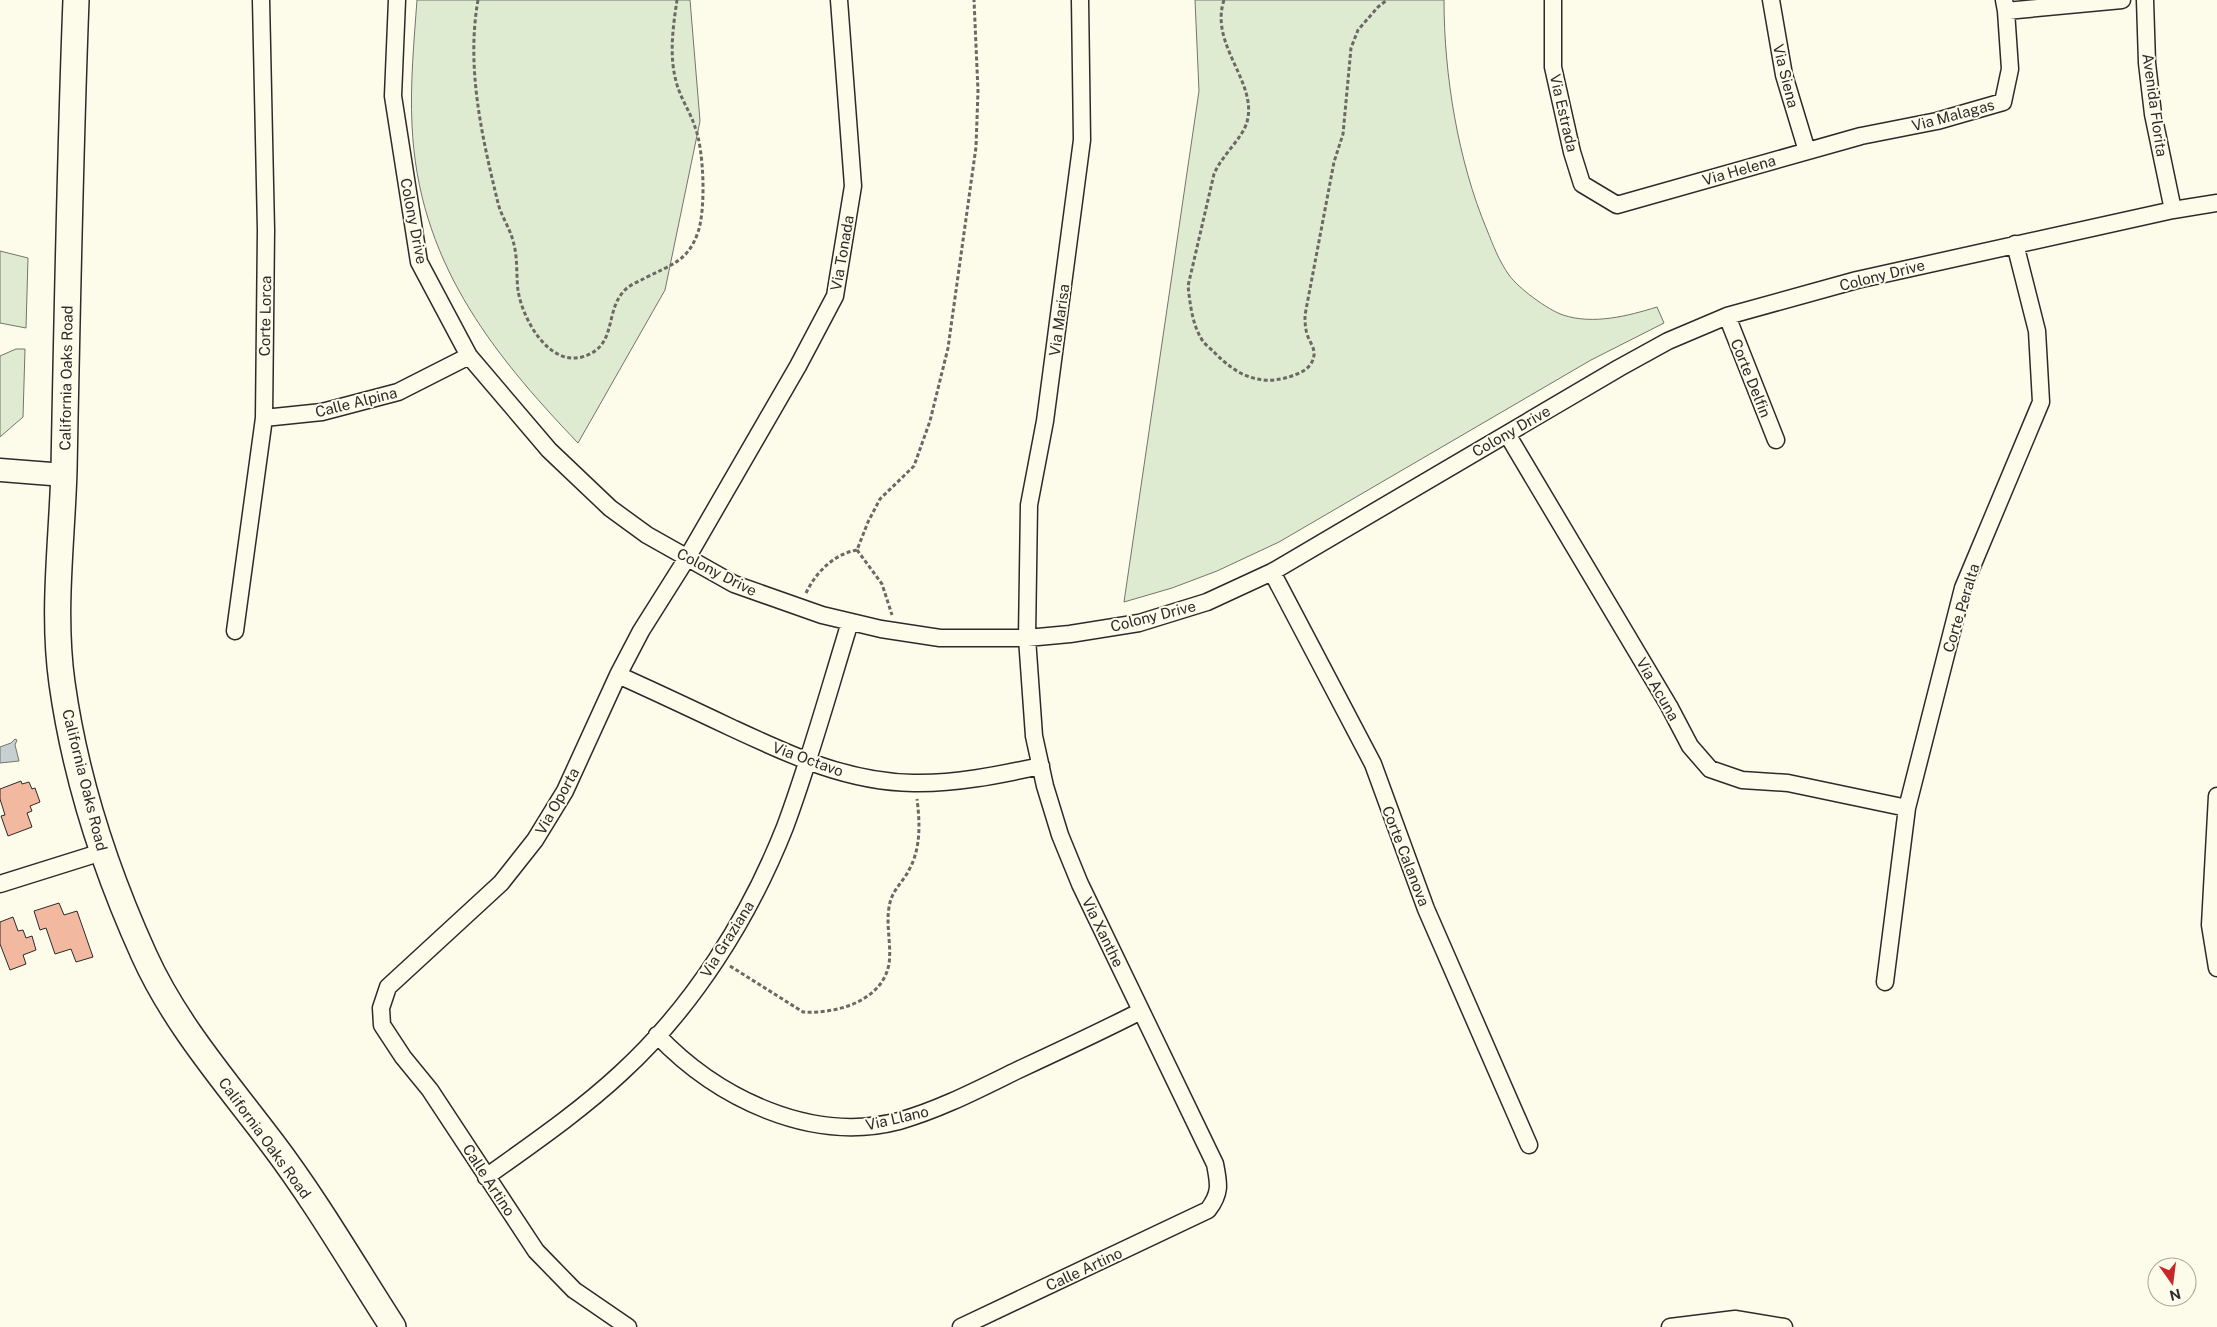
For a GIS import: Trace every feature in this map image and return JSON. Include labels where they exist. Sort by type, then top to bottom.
[{"type":"main road","name":"California Oaks Road","points":[[76,0],[64,476],[56,627],[62,682],[72,741],[102,852],[145,957],[173,1008],[206,1059],[274,1145],[393,1327]]},
{"type":"main road","points":[[0,470],[64,476]]},
{"type":"street","name":"Corte Lorca","points":[[235,631],[264,418],[266,230],[261,0]]},
{"type":"street","name":"Colony Drive","points":[[397,0],[393,96],[419,262],[469,356],[549,450],[610,508],[647,535],[734,584],[799,608],[850,622],[940,638],[1027,638],[1070,634],[1139,623],[1207,602],[1272,572],[1668,341],[1727,316],[1857,280],[2173,210],[2217,203]]},
{"type":"street","name":"Via Tonada","points":[[687,558],[798,366],[835,296],[853,186],[839,0]]},
{"type":"street","name":"Via Marisa","points":[[1027,638],[1029,505],[1045,421],[1082,140],[1080,0]]},
{"type":"street","name":"Via Estrada","points":[[1552,0],[1553,67],[1572,152],[1582,184],[1617,205]]},
{"type":"street","name":"Via Siena","points":[[1771,0],[1784,75],[1807,151]]},
{"type":"street","points":[[2005,6],[2122,0]]},
{"type":"street","name":"Avenida Florita","points":[[2145,0],[2147,63],[2153,114],[2173,210]]},
{"type":"street","name":"Via Malagas","points":[[1861,136],[1937,121],[2003,102],[2010,69],[2005,6]]},
{"type":"street","name":"Via Helena","points":[[1617,205],[1861,136]]},
{"type":"street","name":"Corte Peralta","points":[[1885,982],[1907,808],[1964,588],[2040,402],[2037,331],[2015,244]]},
{"type":"street","name":"Corte Delfin","points":[[1727,316],[1776,440]]},
{"type":"street","name":"Calle Alpina","points":[[264,418],[322,412],[398,392],[469,356]]},
{"type":"street","name":"Via Acuna","points":[[1507,434],[1664,698],[1690,746],[1710,769],[1742,780],[1788,783],[1907,808]]},
{"type":"street","name":"Via Oporta","points":[[381,1008],[388,988],[501,883],[535,840],[565,791],[618,674],[687,558]]},
{"type":"street","name":"Corte Calanova","points":[[1272,572],[1373,764],[1426,909],[1529,1145]]},
{"type":"street","name":"Via Graziana","points":[[486,1178],[557,1126],[621,1073],[672,1019],[718,959],[754,896],[784,827],[807,762],[850,622]]},
{"type":"street","name":"Via Xanthe","points":[[1027,638],[1034,736],[1060,835],[1077,876],[1215,1164],[1219,1184],[1217,1198],[1208,1210]]},
{"type":"street","name":"Via Octavo","points":[[618,674],[807,762],[830,770],[868,778],[916,783],[978,779],[1041,766]]},
{"type":"street","points":[[2217,796],[2210,925],[2217,968]]},
{"type":"street","points":[[0,884],[102,852]]},
{"type":"street","name":"Calle Artino","points":[[381,1008],[382,1025],[403,1057],[430,1090],[486,1178],[536,1251],[574,1290],[628,1327]]},
{"type":"street","name":"Via Llano","points":[[657,1035],[672,1050],[731,1095],[775,1113],[823,1124],[858,1127],[898,1121],[943,1106],[1141,1011]]},
{"type":"street","name":"Calle Artino","points":[[960,1327],[1208,1210]]},
{"type":"street","points":[[1670,1327],[1735,1319],[1784,1327]]},
{"type":"path","points":[[478,0],[474,48],[475,94],[498,205],[513,240],[516,254],[518,290],[529,322],[546,346],[567,358],[592,353],[601,345],[607,335],[617,303],[623,292],[633,284],[689,254],[699,231],[702,206],[701,147],[695,126],[681,95],[673,67],[673,27],[677,0]]},
{"type":"path","points":[[857,550],[880,499],[914,466],[930,421],[948,348],[976,147],[978,91],[974,0]]},
{"type":"path","points":[[1224,0],[1220,15],[1222,36],[1237,68],[1249,113],[1243,132],[1220,160],[1212,180],[1188,286],[1196,328],[1201,339],[1236,372],[1269,381],[1300,373],[1308,368],[1313,360],[1314,354],[1304,315],[1334,162],[1343,134],[1351,48],[1358,30],[1387,0]]},
{"type":"path","points":[[799,608],[812,579],[845,553],[857,550]]},
{"type":"path","points":[[857,550],[882,584],[891,607],[895,631]]},
{"type":"path","points":[[718,959],[803,1012],[816,1013],[848,1006],[863,999],[880,985],[889,965],[887,918],[892,899],[909,870],[916,853],[919,834],[916,783]]},
{"type":"green space","points":[[417,0],[690,0],[700,121],[665,290],[578,443],[515,373],[488,337],[464,299],[444,260],[428,218],[417,173],[412,125],[412,78]]},
{"type":"green space","points":[[1195,0],[1444,0],[1450,88],[1461,147],[1468,176],[1487,230],[1509,275],[1534,298],[1563,315],[1586,319],[1610,318],[1657,307],[1664,323],[1591,360],[1279,542],[1217,571],[1172,588],[1124,602],[1199,91]]},
{"type":"green space","points":[[0,251],[28,258],[26,328],[0,323]]},
{"type":"green space","points":[[16,349],[25,349],[23,417],[0,437],[0,356]]},
{"type":"shaded area","points":[[15,739],[17,740],[15,745],[19,761],[0,763],[0,747],[11,743]]},
{"type":"building","points":[[21,781],[22,784],[29,782],[32,789],[35,788],[40,802],[30,806],[32,811],[27,813],[32,827],[8,836],[1,816],[5,815],[0,799],[0,789]]},
{"type":"building","points":[[59,903],[64,915],[77,911],[93,957],[76,962],[71,949],[55,954],[46,928],[40,930],[34,911]]},
{"type":"building","points":[[13,917],[18,931],[23,930],[26,938],[32,936],[36,950],[23,955],[26,964],[10,970],[0,944],[0,922]]}]
